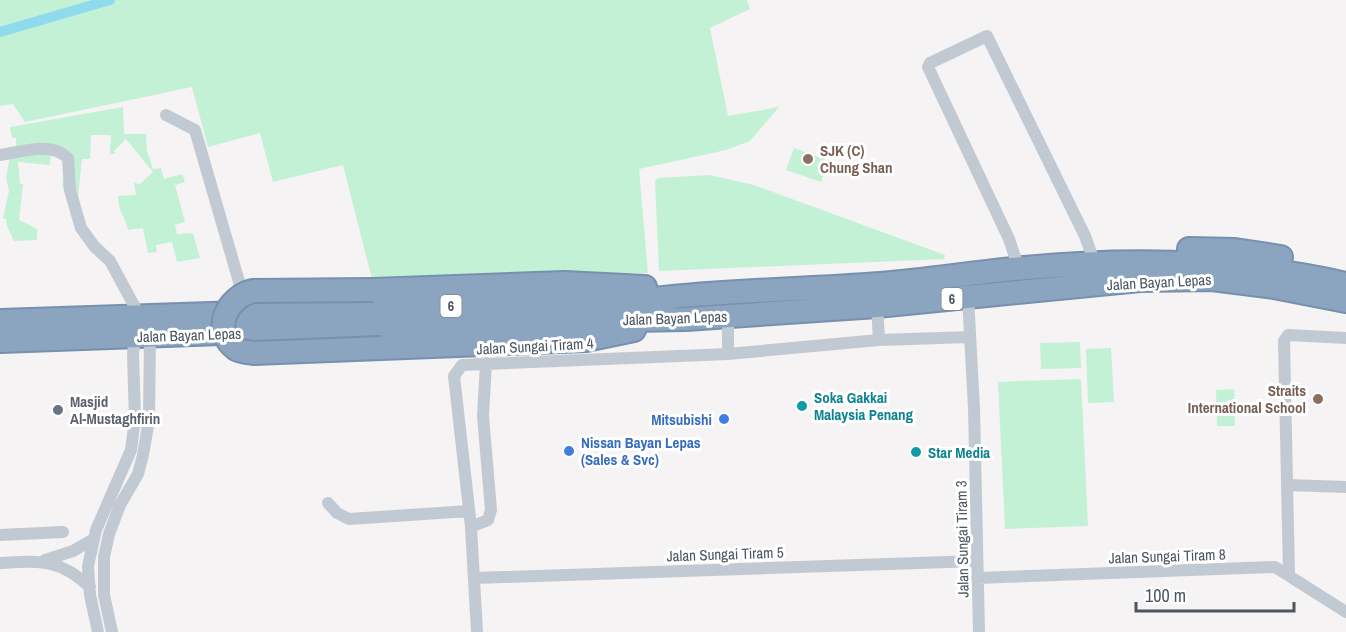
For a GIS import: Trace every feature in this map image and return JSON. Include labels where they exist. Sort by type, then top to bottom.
[{"type":"highway","points":[[1084,263],[1156,250],[1211,249],[1272,255],[1346,270]]},
{"type":"highway","name":"Jalan Bayan Lepas","points":[[0,321],[142,330],[249,312],[654,299],[710,292],[882,284],[1084,263],[1190,262],[1276,271],[1346,285]]},
{"type":"highway","name":"Jalan Bayan Lepas","points":[[0,341],[142,330],[686,319],[877,306],[1140,280],[1212,279],[1274,287],[1346,301]]},
{"type":"highway","points":[[686,319],[586,340],[254,353],[237,350],[228,340],[223,324],[229,305],[243,294],[253,291],[374,290],[564,283],[710,292]]},
{"type":"highway","points":[[1094,286],[1244,295],[1317,307],[1346,316]]},
{"type":"street","points":[[1019,269],[1008,239],[928,67],[930,63],[987,36],[1085,236],[1084,263]]},
{"type":"street","points":[[166,115],[195,130],[249,312]]},
{"type":"street","points":[[0,154],[24,149],[53,150],[68,158],[70,190],[81,228],[94,246],[110,261],[142,330],[150,409],[138,474],[120,505],[109,534],[104,557],[104,595],[112,632]]},
{"type":"street","name":"Jalan Sungai Tiram 3","points":[[968,297],[979,632]]},
{"type":"street","points":[[877,306],[879,340],[970,337]]},
{"type":"street","points":[[728,316],[728,354]]},
{"type":"street","points":[[98,632],[88,566],[94,539],[131,450],[142,330]]},
{"type":"street","points":[[1290,575],[1284,340],[1288,335],[1346,338]]},
{"type":"street","name":"Jalan Sungai Tiram 4","points":[[477,632],[470,511],[454,376],[462,365],[728,354],[879,340]]},
{"type":"street","points":[[471,527],[488,520],[491,510],[483,416],[486,363]]},
{"type":"street","points":[[1287,485],[1346,487]]},
{"type":"street","points":[[328,503],[337,513],[349,519],[470,511]]},
{"type":"street","points":[[0,535],[63,532]]},
{"type":"street","points":[[0,563],[45,560],[73,551],[94,539]]},
{"type":"street","points":[[45,560],[70,570],[90,587]]},
{"type":"street","name":"Jalan Sungai Tiram 5","points":[[475,578],[977,561]]},
{"type":"street","name":"Jalan Sungai Tiram 8","points":[[977,578],[1275,567],[1346,612]]},
{"type":"green space","points":[[0,0],[747,0],[750,9],[710,28],[728,116],[779,107],[750,141],[726,150],[639,169],[648,273],[372,279],[343,165],[273,182],[260,133],[208,147],[192,87],[25,122],[13,104],[0,106]]},
{"type":"green space","points":[[123,107],[124,134],[146,134],[147,151],[153,169],[161,168],[164,179],[182,174],[185,182],[175,185],[185,222],[175,225],[177,234],[193,233],[200,258],[177,262],[172,242],[156,245],[157,252],[148,253],[143,228],[128,230],[118,196],[136,195],[134,183],[140,184],[153,172],[126,139],[114,151],[116,154],[110,154],[111,135],[91,135],[90,159],[82,159],[78,197],[65,194],[62,185],[66,158],[51,155],[50,165],[18,162],[20,184],[23,184],[19,220],[37,229],[37,240],[14,241],[6,219],[3,219],[9,191],[6,178],[11,150],[16,147],[16,138],[12,138],[10,127]]},
{"type":"green space","points":[[794,148],[829,161],[821,182],[786,170]]},
{"type":"green space","points":[[709,175],[754,185],[945,255],[944,259],[659,271],[655,181],[658,178]]},
{"type":"green space","points":[[1080,342],[1081,368],[1041,369],[1040,343]]},
{"type":"green space","points":[[1111,348],[1114,402],[1088,403],[1086,349]]},
{"type":"green space","points":[[1081,379],[1088,526],[1005,529],[998,382]]},
{"type":"green space","points":[[1234,389],[1235,426],[1217,426],[1216,390]]},
{"type":"waterway","points":[[0,32],[110,0]]},
{"type":"place","name":"SJK (C) Chung Shan","points":[[808,159]]},
{"type":"place","name":"Straits International School","points":[[1318,399]]},
{"type":"place","name":"Soka Gakkai Malaysia Penang","points":[[802,406]]},
{"type":"place","name":"Masjid Al-Mustaghfirin","points":[[58,410]]},
{"type":"place","name":"Mitsubishi","points":[[724,419]]},
{"type":"place","name":"Nissan Bayan Lepas (Sales & Svc)","points":[[569,451]]},
{"type":"place","name":"Star Media","points":[[916,452]]}]
